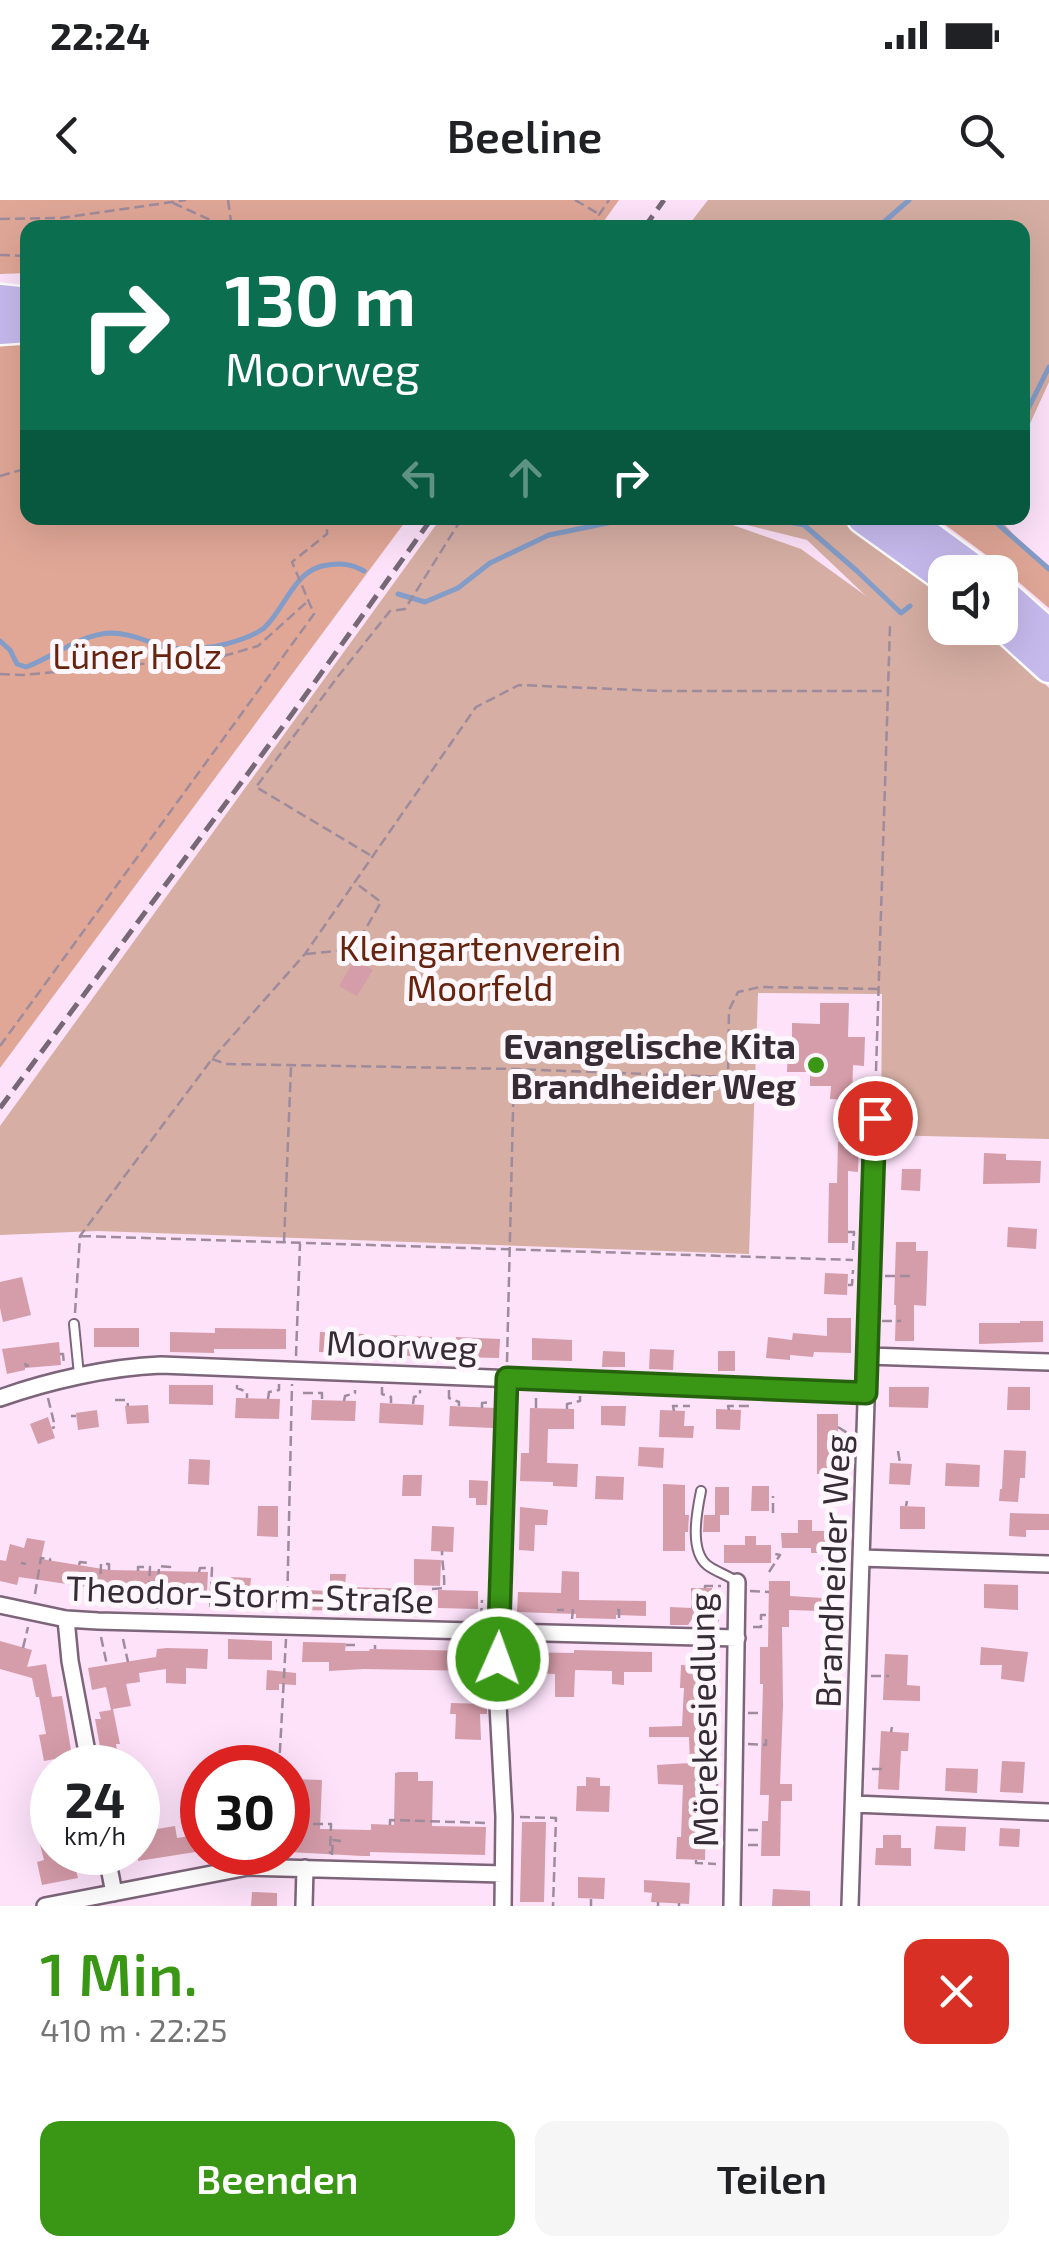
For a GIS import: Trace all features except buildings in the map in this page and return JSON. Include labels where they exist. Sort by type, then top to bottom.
[{"type":"highway","points":[[874,525],[928,565]]},
{"type":"highway","points":[[913,525],[954,555]]},
{"type":"highway","points":[[1018,607],[1049,635]]},
{"type":"highway","points":[[1018,639],[1049,667]]},
{"type":"street","name":"Brandheider Weg","points":[[850,1906],[875,1118]]},
{"type":"street","points":[[868,1356],[1049,1362]]},
{"type":"street","name":"Moorweg","points":[[0,1398],[128,1366],[866,1393]]},
{"type":"street","points":[[500,1378],[497,1687],[504,1820],[503,1906]]},
{"type":"street","points":[[862,1558],[1049,1564]]},
{"type":"street","name":"Mörekesiedlung","points":[[732,1906],[737,1582]]},
{"type":"street","name":"Theodor-Storm-Straße","points":[[0,1605],[66,1619],[119,1622],[499,1632],[737,1628]]},
{"type":"street","points":[[66,1619],[86,1745]]},
{"type":"street","points":[[854,1804],[1049,1812]]},
{"type":"street","points":[[310,1868],[503,1874]]},
{"type":"street","points":[[110,1875],[114,1893]]},
{"type":"street","points":[[45,1906],[207,1875]]},
{"type":"street","points":[[304,1906],[305,1875]]},
{"type":"lane","points":[[875,1118],[876,1083]]},
{"type":"lane","points":[[74,1324],[80,1378]]},
{"type":"lane","name":"Mörekesiedlung","points":[[702,1491],[697,1539],[701,1558],[737,1582]]},
{"type":"path","points":[[0,219],[61,218],[186,200]]},
{"type":"path","points":[[575,200],[599,214]]},
{"type":"path","points":[[595,220],[609,200]]},
{"type":"path","points":[[172,203],[211,220]]},
{"type":"path","points":[[0,1046],[314,614],[292,562],[327,534],[327,525]]},
{"type":"path","points":[[372,856],[256,787],[390,610],[404,608],[458,525]]},
{"type":"path","points":[[0,674],[203,662],[258,646],[308,600]]},
{"type":"path","points":[[876,1083],[890,626]]},
{"type":"path","points":[[74,1324],[80,1236],[212,1059],[305,954],[476,707],[519,685],[661,691],[888,691]]},
{"type":"path","points":[[305,954],[354,949],[381,902],[354,882]]},
{"type":"path","points":[[212,1059],[226,1064],[514,1068],[728,1077],[729,1010],[738,992],[760,987],[879,989]]},
{"type":"path","points":[[284,1242],[291,1065]]},
{"type":"path","points":[[482,1408],[482,1403],[492,1402],[500,1378],[512,1249],[514,1068]]},
{"type":"path","points":[[848,1232],[854,1232],[853,1250]]},
{"type":"path","points":[[80,1236],[512,1249],[871,1268],[910,1276],[910,1280]]},
{"type":"path","points":[[280,1745],[300,1242]]},
{"type":"path","points":[[848,1284],[852,1285],[853,1270]]},
{"type":"path","points":[[450,1376],[449,1398],[459,1402],[459,1406]]},
{"type":"path","points":[[44,1384],[55,1427],[52,1428]]},
{"type":"path","points":[[303,1393],[322,1394],[322,1400]]},
{"type":"path","points":[[116,1400],[128,1400],[128,1406]]},
{"type":"path","points":[[674,1411],[674,1406],[690,1406]]},
{"type":"path","points":[[728,1410],[728,1406],[749,1406]]},
{"type":"path","points":[[898,1452],[900,1464]]},
{"type":"path","points":[[773,1496],[773,1514]]},
{"type":"path","points":[[831,1525],[831,1531]]},
{"type":"path","points":[[432,1589],[444,1588],[442,1552]]},
{"type":"path","points":[[769,1572],[780,1556],[770,1554]]},
{"type":"path","points":[[23,1648],[41,1558],[50,1561]]},
{"type":"path","points":[[79,1565],[90,1564]]},
{"type":"path","points":[[106,1665],[98,1621],[101,1564],[109,1564],[109,1570]]},
{"type":"path","points":[[152,1622],[159,1566],[170,1567],[170,1571]]},
{"type":"path","points":[[138,1571],[138,1567],[150,1567],[152,1622]]},
{"type":"path","points":[[199,1572],[200,1568],[212,1568],[210,1624]]},
{"type":"path","points":[[370,1608],[371,1598]]},
{"type":"path","points":[[269,1600],[277,1601]]},
{"type":"path","points":[[296,1602],[304,1602]]},
{"type":"path","points":[[557,1610],[564,1610]]},
{"type":"path","points":[[701,1616],[737,1628],[761,1627],[761,1615],[768,1615]]},
{"type":"path","points":[[119,1622],[128,1662]]},
{"type":"path","points":[[346,1644],[354,1645]]},
{"type":"path","points":[[694,1666],[711,1663],[715,1670],[736,1670]]},
{"type":"path","points":[[874,1676],[889,1676]]},
{"type":"path","points":[[701,1725],[766,1745],[766,1739]]},
{"type":"path","points":[[701,1734],[735,1734]]},
{"type":"path","points":[[708,1784],[708,1788],[718,1788]]},
{"type":"path","points":[[390,1825],[390,1820],[467,1824],[556,1818],[553,1906]]},
{"type":"path","points":[[313,1824],[331,1824],[331,1869]]},
{"type":"path","points":[[331,1869],[333,1840],[341,1840]]},
{"type":"path","points":[[546,1843],[555,1843]]},
{"type":"path","points":[[696,1860],[696,1864],[733,1864]]},
{"type":"path","points":[[544,1882],[554,1883]]},
{"type":"path","points":[[590,1906],[591,1898]]},
{"type":"green space","points":[[0,200],[619,200],[605,220],[20,220],[20,273],[0,274]]},
{"type":"green space","points":[[708,200],[1049,200],[1049,382],[1030,424],[1030,220],[692,220]]},
{"type":"green space","name":"Lüner Holz","points":[[20,341],[20,525],[403,525],[0,1068],[0,342]]},
{"type":"green space","name":"Kleingartenverein Moorfeld","points":[[436,525],[733,525],[801,549],[866,596],[807,540],[747,525],[858,525],[928,579],[928,645],[1007,645],[1049,688],[1049,1139],[881,1135],[882,994],[758,993],[749,1254],[97,1231],[0,1235],[0,1126]]},
{"type":"green space","points":[[946,525],[1005,525],[1049,566],[1049,608],[1018,581],[1018,555],[986,555]]},
{"type":"waterway","points":[[886,220],[909,200]]},
{"type":"waterway","points":[[1030,405],[1049,367]]},
{"type":"waterway","points":[[398,594],[425,602],[458,588],[490,563],[549,535],[598,525]]},
{"type":"waterway","points":[[804,525],[901,613],[910,606]]},
{"type":"waterway","points":[[999,525],[1049,569]]},
{"type":"waterway","points":[[0,641],[17,664],[26,667],[100,634],[131,636],[172,648],[215,646],[263,629],[307,573],[342,564],[364,571]]},
{"type":"railway","points":[[650,220],[664,200]]},
{"type":"railway","points":[[0,1108],[427,525]]},
{"type":"place","name":"Evangelische Kita Brandheider Weg","points":[[816,1065]]},
{"type":"route","points":[[498,1659],[507,1378],[866,1393],[875,1118]]}]
